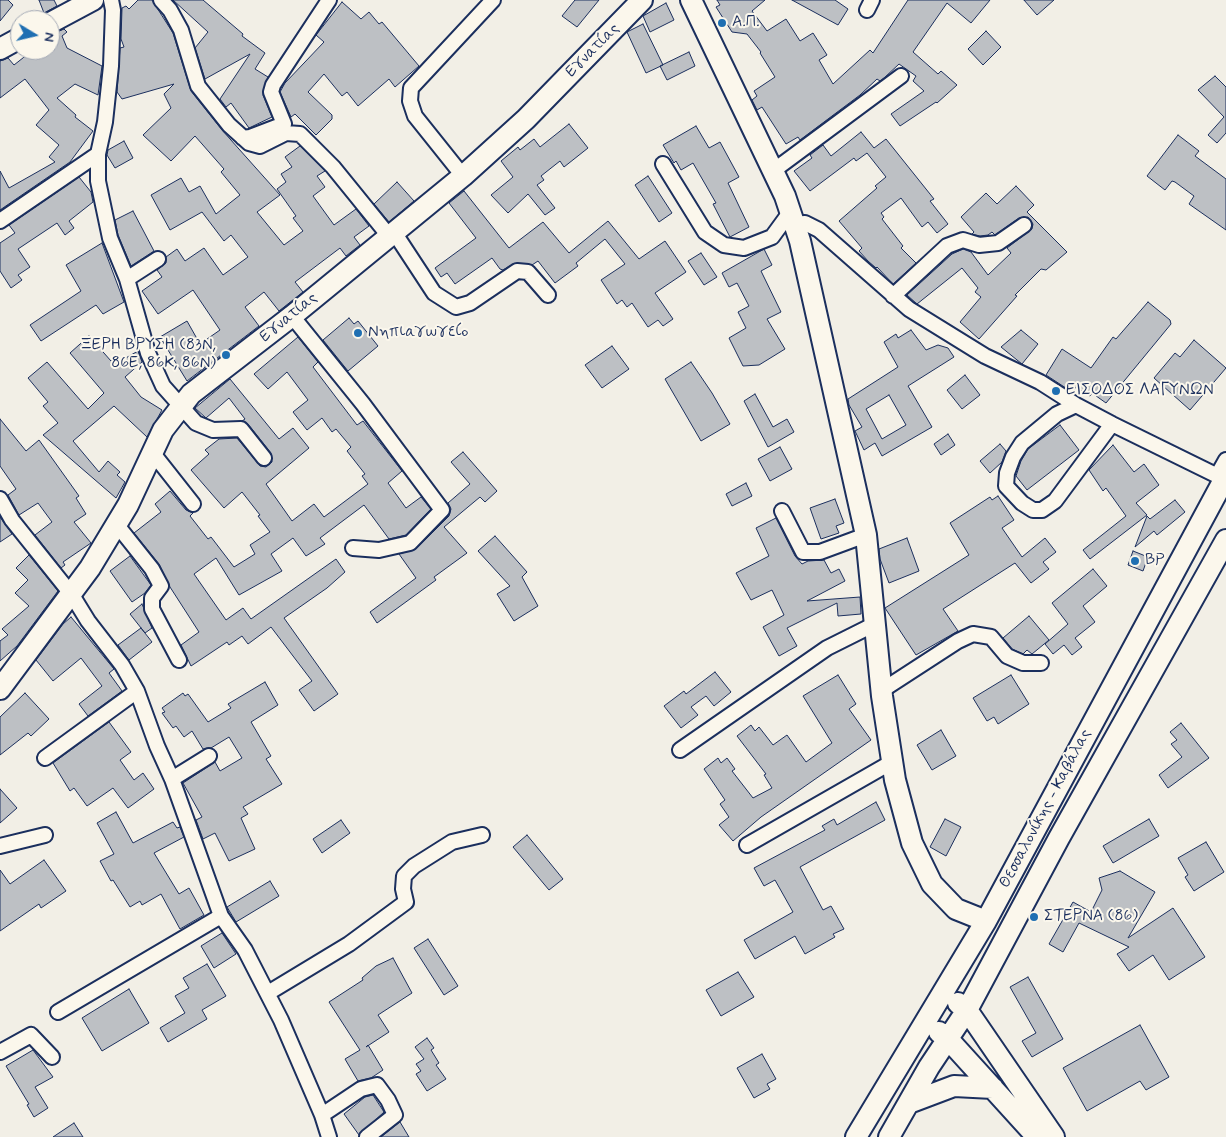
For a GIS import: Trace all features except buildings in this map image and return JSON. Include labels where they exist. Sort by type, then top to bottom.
[{"type":"street","points":[[60,18],[93,0]]},
{"type":"street","points":[[111,0],[113,10],[111,66],[105,122],[98,154],[98,181],[104,218],[127,279],[153,367],[163,386],[182,404],[196,423],[213,430],[241,429],[264,458]]},
{"type":"street","points":[[161,0],[170,10],[180,30],[198,86],[243,138],[249,143],[260,146],[285,129]]},
{"type":"street","points":[[285,129],[271,92],[329,0]]},
{"type":"street","points":[[463,176],[415,116],[410,101],[410,88],[493,0]]},
{"type":"street","name":"Εγνατίας","points":[[0,688],[72,595],[117,525],[163,430],[182,404],[212,376],[292,316],[463,176],[526,119],[642,0]]},
{"type":"street","points":[[691,0],[773,171],[793,218],[866,535],[881,691],[892,762],[912,843],[932,884],[956,909],[986,921]]},
{"type":"street","points":[[773,171],[901,76]]},
{"type":"street","points":[[285,129],[300,134],[309,141],[391,234],[434,293],[456,307],[470,303],[518,271],[528,272],[548,295]]},
{"type":"street","points":[[0,221],[98,154]]},
{"type":"street","points":[[663,164],[705,232],[724,245],[744,248],[772,237],[793,218]]},
{"type":"street","points":[[793,218],[819,230],[893,296],[922,318],[977,351],[1040,382],[1076,405],[1112,424],[1224,474]]},
{"type":"street","points":[[893,296],[947,246],[963,240],[979,245],[998,243],[1024,225]]},
{"type":"street","points":[[127,279],[158,259]]},
{"type":"street","points":[[292,316],[442,510],[410,543],[379,550],[352,548]]},
{"type":"street","points":[[1076,405],[1057,414],[1022,443],[1013,457],[1007,473],[1006,486],[1022,503],[1033,510],[1042,510],[1055,501],[1112,424]]},
{"type":"street","points":[[152,452],[193,504]]},
{"type":"street","name":"Θεσσαλονίκης - Καβάλας","points":[[856,1137],[986,921],[1224,474]]},
{"type":"street","points":[[0,499],[12,520],[72,595],[88,622],[122,665],[137,691],[172,780],[221,916],[245,950],[268,993],[322,1115],[329,1137]]},
{"type":"street","points":[[782,511],[803,552],[812,554],[866,535]]},
{"type":"street","points":[[117,525],[152,569],[161,586],[152,598],[152,609],[179,660]]},
{"type":"street","name":"Θεσσαλονίκης - Καβάλας","points":[[889,1137],[967,1010],[1059,838],[1226,540]]},
{"type":"street","points":[[680,750],[826,648],[875,624]]},
{"type":"street","points":[[881,691],[958,641],[973,634],[991,637],[1007,656],[1023,662],[1041,663]]},
{"type":"street","points":[[45,758],[137,691]]},
{"type":"street","points":[[172,780],[209,756]]},
{"type":"street","points":[[747,845],[892,762]]},
{"type":"street","points":[[0,846],[45,835]]},
{"type":"street","points":[[268,993],[349,944],[406,902],[403,889],[404,876],[414,866],[452,842],[482,835]]},
{"type":"street","points":[[58,1012],[221,916]]},
{"type":"street","points":[[943,993],[967,1010],[1054,1137]]},
{"type":"street","points":[[926,1022],[948,1039],[1037,1137]]},
{"type":"street","points":[[0,1052],[31,1035],[52,1057]]},
{"type":"street","points":[[322,1115],[361,1089],[377,1085],[395,1115],[367,1137]]},
{"type":"street","points":[[909,1103],[954,1086],[993,1088]]},
{"type":"place","name":"Α.Π.","points":[[722,23]]},
{"type":"place","name":"Νηπιαγωγείο","points":[[358,333]]},
{"type":"place","name":"ΞΕΡΗ ΒΡΥΣΗ (83Ν, 86Ε, 86Κ, 86Ν)","points":[[226,355]]},
{"type":"place","name":"ΕΙΣΟΔΟΣ ΛΑΓΥΝΩΝ","points":[[1056,391]]},
{"type":"place","name":"BP","points":[[1135,561]]},
{"type":"place","name":"ΣΤΕΡΝΑ (86)","points":[[1034,917]]}]
